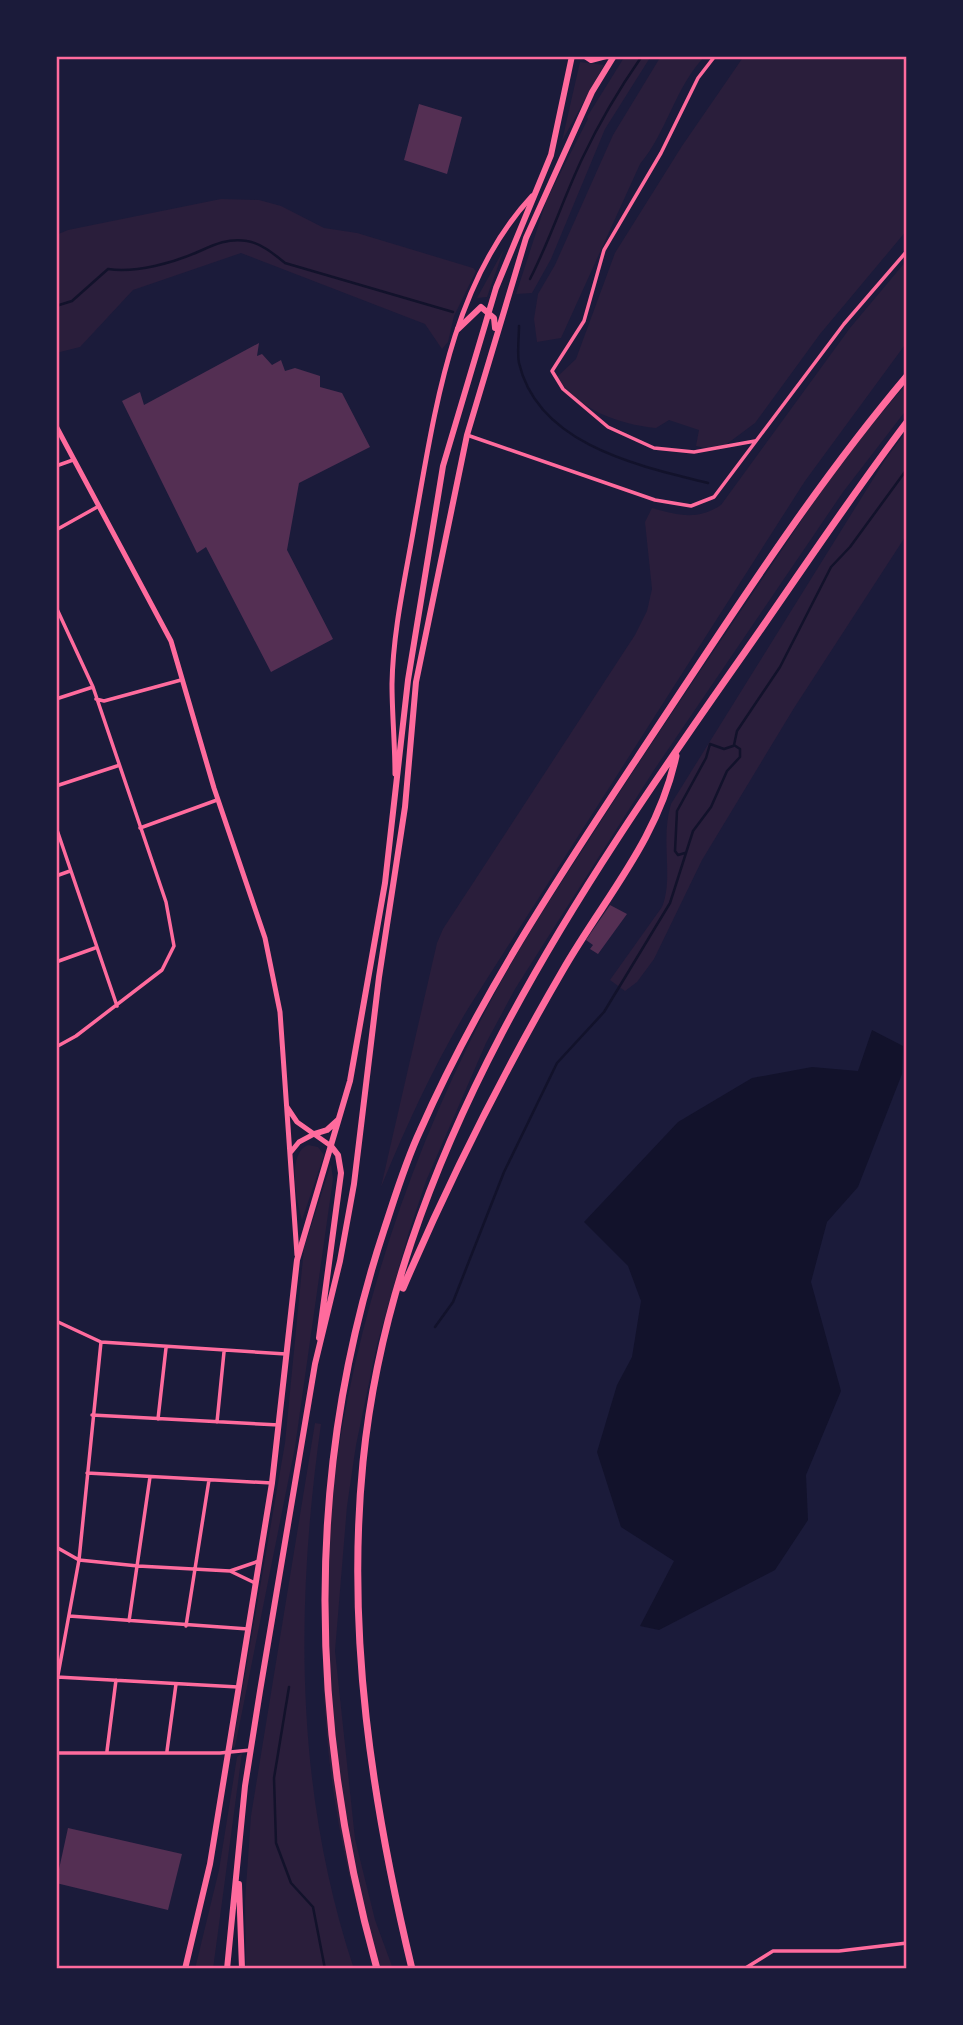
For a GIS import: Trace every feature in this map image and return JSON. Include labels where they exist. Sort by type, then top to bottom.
[{"type":"highway","points":[[185,1969],[210,1864],[272,1483],[297,1260],[340,1119],[367,990],[395,808],[408,680],[435,507],[459,407],[489,311],[532,195],[551,155],[572,56]]},
{"type":"highway","points":[[585,56],[591,60],[606,56]]},
{"type":"highway","points":[[315,1364],[337,1273],[354,1184],[379,977],[405,807],[416,682],[467,435],[526,238],[592,92],[614,56]]},
{"type":"highway","points":[[458,329],[481,307],[489,311],[494,318],[495,337]]},
{"type":"highway","points":[[377,1969],[352,1868],[337,1787],[328,1719],[323,1566],[330,1473],[352,1343],[366,1287],[405,1164],[448,1071],[491,988],[558,877],[819,487],[907,376]]},
{"type":"highway","points":[[412,1969],[375,1797],[359,1632],[358,1527],[363,1457],[391,1314],[426,1202],[492,1054],[566,924],[678,748],[853,492],[907,422]]},
{"type":"highway","points":[[391,1314],[439,1205],[500,1083],[563,969],[655,823],[670,785],[678,748]]},
{"type":"highway","points":[[314,1134],[327,1130],[340,1119]]},
{"type":"highway","points":[[227,1969],[251,1750],[315,1364],[341,1173],[338,1155],[331,1146]]},
{"type":"highway","points":[[238,1861],[242,1969]]},
{"type":"main road","points":[[395,808],[392,684],[400,608],[436,405],[458,329],[483,269],[519,209],[532,195]]},
{"type":"main road","points":[[56,426],[171,641],[217,800],[254,902],[271,962],[280,1012],[297,1260]]},
{"type":"main road","points":[[286,1103],[297,1122],[331,1146]]},
{"type":"main road","points":[[290,1153],[299,1142],[314,1134]]},
{"type":"street","points":[[715,56],[698,78],[661,153],[604,250],[584,321],[552,371],[562,389],[608,427],[654,448],[694,452],[755,440]]},
{"type":"street","points":[[467,435],[655,500],[691,506],[714,497],[844,324],[907,251]]},
{"type":"street","points":[[56,466],[73,460]]},
{"type":"street","points":[[56,530],[99,506]]},
{"type":"street","points":[[56,607],[93,687],[174,932],[174,946],[169,961],[117,1006],[56,1047]]},
{"type":"street","points":[[96,699],[104,701],[183,679]]},
{"type":"street","points":[[56,699],[93,687]]},
{"type":"street","points":[[56,786],[118,765]]},
{"type":"street","points":[[140,828],[217,800]]},
{"type":"street","points":[[56,827],[117,1006]]},
{"type":"street","points":[[56,876],[70,871]]},
{"type":"street","points":[[56,962],[95,947]]},
{"type":"street","points":[[56,1321],[101,1342],[286,1354]]},
{"type":"street","points":[[56,1686],[79,1560],[101,1342]]},
{"type":"street","points":[[158,1419],[166,1348]]},
{"type":"street","points":[[217,1422],[224,1352]]},
{"type":"street","points":[[92,1415],[280,1425]]},
{"type":"street","points":[[87,1473],[272,1483]]},
{"type":"street","points":[[129,1621],[150,1477]]},
{"type":"street","points":[[186,1626],[209,1480]]},
{"type":"street","points":[[56,1547],[79,1560],[230,1571],[255,1583]]},
{"type":"street","points":[[230,1571],[259,1561]]},
{"type":"street","points":[[69,1616],[248,1629]]},
{"type":"street","points":[[57,1678],[238,1687]]},
{"type":"street","points":[[107,1751],[116,1680]]},
{"type":"street","points":[[167,1751],[176,1684]]},
{"type":"street","points":[[56,1753],[251,1750]]},
{"type":"street","points":[[744,1969],[772,1951],[839,1951],[907,1943]]},
{"type":"shaded area","points":[[625,56],[651,56],[605,129],[551,259],[532,293],[516,294],[547,199],[587,117]]},
{"type":"shaded area","points":[[661,56],[705,56],[686,81],[657,138],[640,164],[561,338],[537,342],[534,319],[538,294],[555,265],[613,135]]},
{"type":"shaded area","points":[[744,56],[907,56],[907,230],[820,334],[755,423],[724,446],[710,449],[696,446],[699,430],[669,420],[656,428],[628,423],[600,413],[576,398],[557,377],[576,359],[615,253],[682,146]]},
{"type":"shaded area","points":[[580,62],[604,65],[562,141]]},
{"type":"shaded area","points":[[221,199],[259,200],[281,206],[324,228],[357,233],[473,268],[476,271],[454,316],[448,342],[442,349],[425,324],[241,253],[133,290],[80,347],[56,353],[56,235],[68,230]]},
{"type":"shaded area","points":[[504,249],[487,297],[477,298]]},
{"type":"shaded area","points":[[907,260],[907,342],[805,481],[469,1007],[422,1095],[381,1187],[437,943],[443,929],[635,635],[647,611],[652,589],[645,522],[652,508],[695,515],[721,505],[850,328]]},
{"type":"shaded area","points":[[907,383],[907,409],[843,492],[654,770],[515,989],[486,1043],[426,1181],[377,1345],[356,1445],[347,1506],[335,1651],[355,1839],[375,1920],[393,1969],[377,1969],[344,1850],[326,1727],[323,1603],[334,1479],[357,1355],[391,1235],[435,1119],[487,1008],[522,945],[643,757],[813,503],[848,453]]},
{"type":"shaded area","points":[[907,430],[907,534],[794,708],[702,860],[654,959],[637,982],[625,991],[610,980],[662,907],[667,884],[667,831],[671,804],[885,460]]},
{"type":"shaded area","points":[[872,1030],[903,1046],[902,1074],[858,1187],[827,1222],[811,1282],[841,1391],[806,1475],[808,1520],[775,1570],[659,1630],[640,1626],[674,1561],[621,1527],[597,1452],[617,1385],[632,1357],[641,1301],[628,1266],[584,1222],[678,1122],[752,1078],[812,1067],[858,1071]]},
{"type":"shaded area","points":[[308,1145],[318,1147],[324,1155],[302,1220],[295,1168],[301,1150]]},
{"type":"shaded area","points":[[331,1164],[333,1179],[295,1447],[235,1747],[232,1749],[285,1443],[304,1248]]},
{"type":"shaded area","points":[[315,1423],[321,1424],[307,1561],[304,1630],[306,1699],[320,1835],[354,1969],[246,1969],[245,1901],[251,1816]]},
{"type":"shaded area","points":[[242,1753],[213,1969],[195,1969],[219,1870],[237,1757]]},
{"type":"building","points":[[419,104],[462,117],[447,174],[404,160]]},
{"type":"building","points":[[259,343],[257,356],[262,354],[272,365],[281,360],[285,371],[295,368],[320,376],[320,387],[342,393],[370,447],[299,483],[287,550],[333,639],[271,672],[206,547],[197,553],[122,401],[140,392],[144,405]]},
{"type":"building","points":[[610,905],[627,914],[598,954],[590,949],[593,945],[586,940]]},
{"type":"building","points":[[68,1828],[182,1854],[168,1910],[56,1883]]},
{"type":"waterway","points":[[530,279],[589,146],[610,106],[642,56]]},
{"type":"waterway","points":[[56,306],[72,301],[108,269],[131,270],[155,266],[222,242],[240,240],[262,246],[285,263],[453,312]]},
{"type":"waterway","points":[[519,326],[519,363],[530,391],[547,414],[569,433],[623,459],[708,483]]},
{"type":"waterway","points":[[435,1327],[453,1302],[504,1172],[557,1063],[604,1012],[670,903],[693,831],[711,807],[727,771],[740,757],[740,749],[734,745],[737,731],[780,667],[831,567],[850,547],[907,469]]},
{"type":"waterway","points":[[685,853],[678,855],[675,851],[677,811],[706,758],[710,744],[724,749],[733,746]]},
{"type":"waterway","points":[[289,1687],[274,1778],[276,1843],[291,1883],[313,1907],[325,1969]]}]
